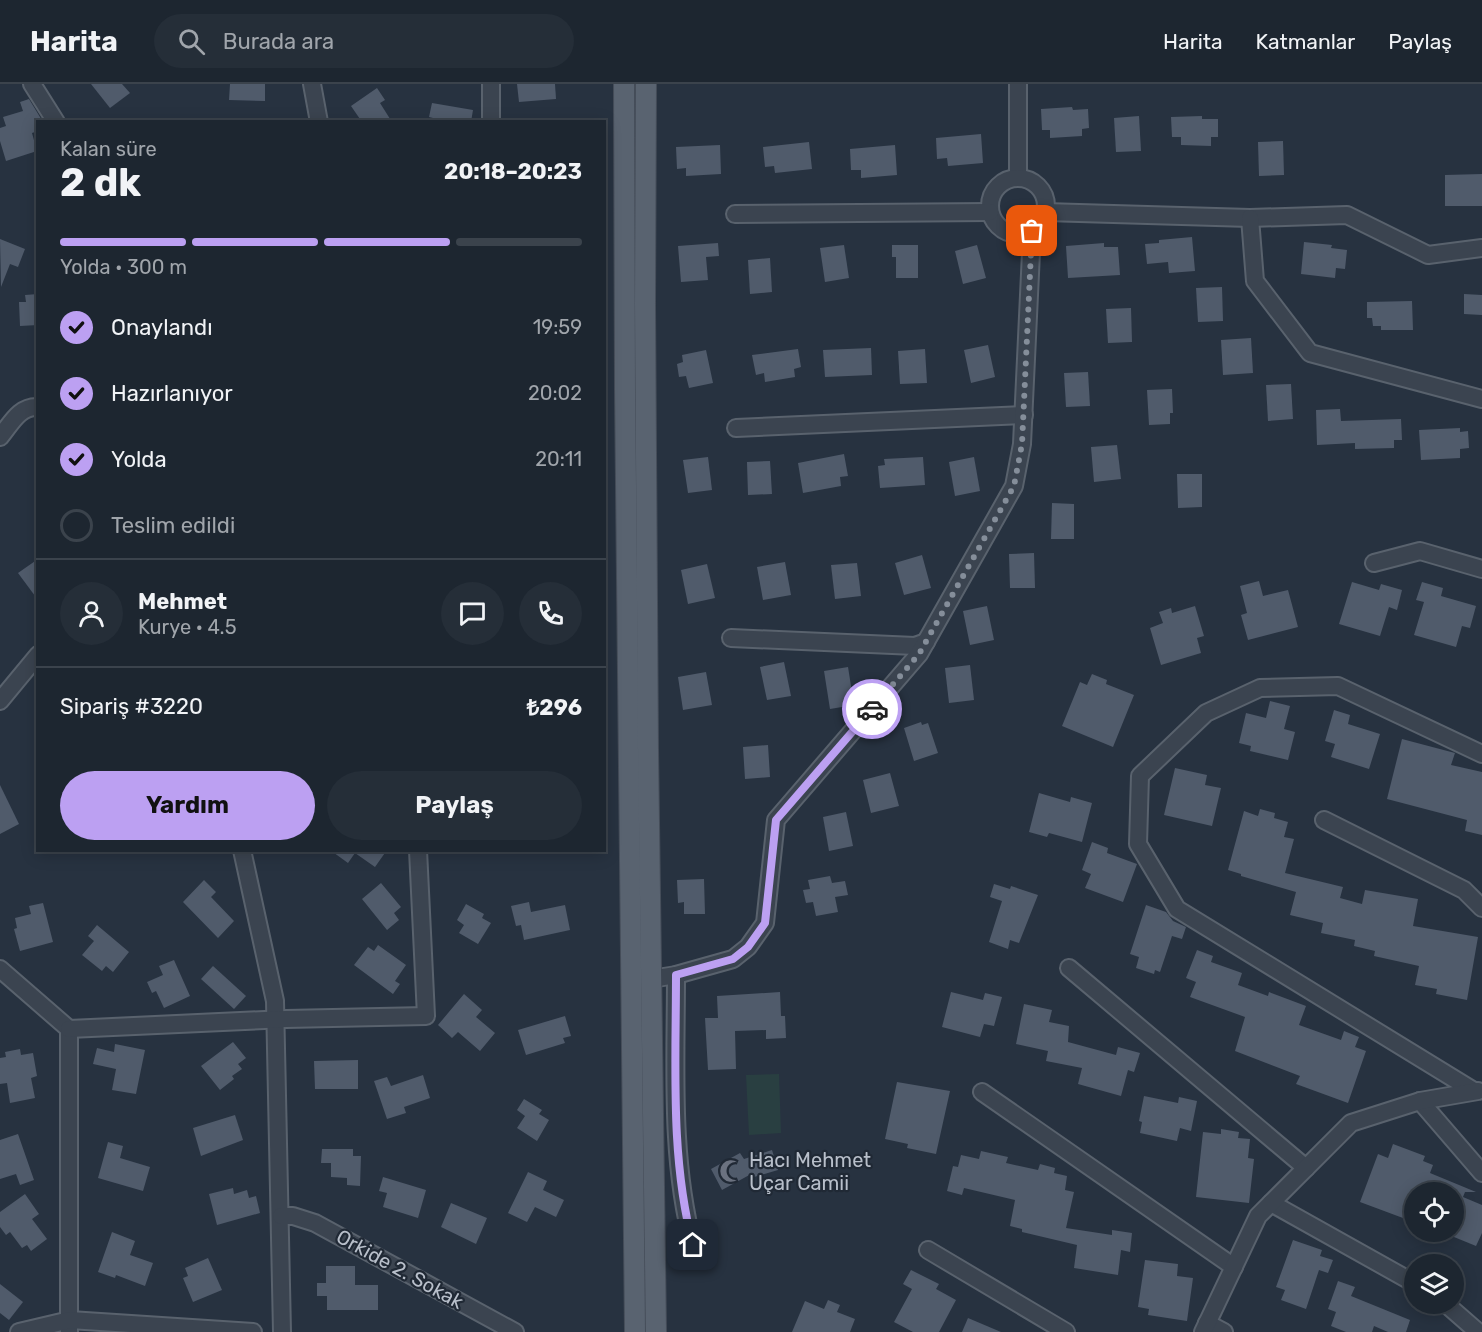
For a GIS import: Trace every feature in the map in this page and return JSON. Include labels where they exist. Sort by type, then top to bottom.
[{"type":"main road","points":[[624,84],[635,1332]]},
{"type":"main road","points":[[646,84],[645,316],[656,1332]]},
{"type":"street","points":[[32,84],[55,120]]},
{"type":"street","points":[[312,84],[319,120]]},
{"type":"street","points":[[491,84],[491,120]]},
{"type":"street","points":[[1018,84],[1018,178]]},
{"type":"street","points":[[1018,178],[1036,185],[1042,193],[1045,212],[1039,224],[1032,231],[1013,234],[1000,228],[990,212],[994,192],[1008,180],[1018,178]]},
{"type":"street","points":[[735,214],[990,212]]},
{"type":"street","points":[[1045,212],[1250,218],[1347,215],[1428,255],[1482,248]]},
{"type":"street","points":[[1250,218],[1255,281],[1310,353],[1482,399]]},
{"type":"street","points":[[651,979],[676,975],[733,959],[748,947],[765,923],[776,820],[919,654],[1014,486],[1022,444],[1032,231]]},
{"type":"street","points":[[0,437],[21,411],[27,407],[36,407]]},
{"type":"street","points":[[736,428],[1024,415]]},
{"type":"street","points":[[1374,563],[1420,551],[1482,569]]},
{"type":"street","points":[[731,638],[915,646],[926,642]]},
{"type":"street","points":[[0,701],[35,660]]},
{"type":"street","points":[[1478,1091],[1177,909],[1138,844],[1140,776],[1206,713],[1260,688],[1338,686],[1482,754]]},
{"type":"street","points":[[1324,820],[1464,890],[1482,908]]},
{"type":"street","points":[[242,852],[269,971],[277,1019],[282,1332]]},
{"type":"street","points":[[0,969],[69,1029],[277,1019],[426,1016],[418,852]]},
{"type":"street","points":[[1069,968],[1306,1168]]},
{"type":"street","points":[[676,975],[676,1127],[685,1214],[693,1245]]},
{"type":"street","points":[[69,1029],[69,1326]]},
{"type":"street","points":[[1224,1332],[1205,1327],[1258,1216],[1351,1123],[1420,1101],[1478,1091]]},
{"type":"street","points":[[982,1092],[1234,1267]]},
{"type":"street","points":[[1420,1101],[1482,1173]]},
{"type":"street","points":[[1271,1203],[1404,1277]]},
{"type":"street","name":"Orkide 2. Sokak","points":[[281,1216],[315,1223],[515,1332]]},
{"type":"street","points":[[928,1250],[1066,1332]]},
{"type":"street","points":[[1457,1314],[1478,1332]]},
{"type":"street","points":[[19,1332],[69,1326],[253,1332]]},
{"type":"green space","points":[[779,1074],[781,1133],[749,1135],[746,1075]]},
{"type":"building","points":[[91,84],[122,84],[130,93],[110,108]]},
{"type":"building","points":[[230,84],[265,84],[265,101],[229,100]]},
{"type":"building","points":[[517,84],[555,84],[556,99],[519,102]]},
{"type":"building","points":[[377,88],[385,100],[380,103],[391,120],[361,120],[351,106]]},
{"type":"building","points":[[29,99],[42,120],[36,120],[36,132],[32,133],[36,151],[6,161],[0,141],[0,128],[6,126],[3,117],[23,111],[20,102]]},
{"type":"building","points":[[432,103],[473,110],[471,120],[437,120],[429,117]]},
{"type":"building","points":[[1072,107],[1073,110],[1088,109],[1089,128],[1082,129],[1082,136],[1050,138],[1050,130],[1042,130],[1041,109]]},
{"type":"building","points":[[1139,116],[1141,151],[1116,152],[1114,118]]},
{"type":"building","points":[[1202,116],[1202,119],[1218,119],[1218,137],[1211,137],[1211,146],[1181,145],[1181,137],[1172,137],[1171,117]]},
{"type":"building","points":[[981,134],[983,163],[948,166],[947,158],[937,159],[936,138]]},
{"type":"building","points":[[1283,141],[1284,175],[1259,176],[1258,142]]},
{"type":"building","points":[[809,142],[812,169],[775,173],[774,166],[765,167],[763,147]]},
{"type":"building","points":[[720,145],[721,174],[686,176],[686,168],[677,169],[676,147]]},
{"type":"building","points":[[895,145],[897,175],[861,178],[861,170],[851,170],[850,149]]},
{"type":"building","points":[[1482,174],[1482,206],[1445,206],[1445,175]]},
{"type":"building","points":[[1192,237],[1195,271],[1169,273],[1168,262],[1147,264],[1145,244],[1159,243],[1159,240]]},
{"type":"building","points":[[0,239],[25,249],[18,267],[10,264],[1,287]]},
{"type":"building","points":[[1304,242],[1332,245],[1331,248],[1347,250],[1345,269],[1336,268],[1335,278],[1301,274]]},
{"type":"building","points":[[718,243],[719,256],[706,257],[708,280],[681,282],[678,246]]},
{"type":"building","points":[[1104,243],[1104,247],[1118,247],[1120,275],[1068,278],[1066,246]]},
{"type":"building","points":[[844,245],[849,278],[825,282],[820,248]]},
{"type":"building","points":[[892,245],[918,245],[918,278],[896,278],[896,257],[892,257]]},
{"type":"building","points":[[977,245],[986,278],[963,284],[955,251]]},
{"type":"building","points":[[770,258],[772,292],[750,294],[748,260]]},
{"type":"building","points":[[1222,287],[1223,321],[1198,322],[1196,288]]},
{"type":"building","points":[[36,294],[36,325],[20,326],[19,302],[26,302],[25,295]]},
{"type":"building","points":[[1464,294],[1482,295],[1482,315],[1464,314]]},
{"type":"building","points":[[1412,301],[1413,330],[1381,330],[1381,326],[1373,326],[1372,318],[1367,318],[1367,302]]},
{"type":"building","points":[[1131,308],[1132,342],[1108,343],[1106,309]]},
{"type":"building","points":[[1251,338],[1253,373],[1223,375],[1221,340]]},
{"type":"building","points":[[988,345],[995,377],[971,383],[964,350]]},
{"type":"building","points":[[871,348],[872,375],[825,377],[823,350]]},
{"type":"building","points":[[798,349],[801,367],[794,369],[795,377],[765,382],[764,373],[756,375],[752,355]]},
{"type":"building","points":[[925,349],[927,383],[900,384],[898,351]]},
{"type":"building","points":[[706,350],[713,383],[689,388],[686,376],[679,377],[677,364],[683,362],[682,355]]},
{"type":"building","points":[[1088,372],[1090,406],[1066,407],[1064,373]]},
{"type":"building","points":[[1291,384],[1293,419],[1268,421],[1266,385]]},
{"type":"building","points":[[1172,389],[1173,413],[1170,413],[1170,424],[1149,425],[1147,390]]},
{"type":"building","points":[[1340,409],[1341,421],[1401,419],[1402,440],[1394,440],[1394,448],[1355,449],[1355,443],[1317,445],[1316,410]]},
{"type":"building","points":[[1460,428],[1460,432],[1468,431],[1469,448],[1460,449],[1460,458],[1421,460],[1419,430]]},
{"type":"building","points":[[1117,445],[1121,479],[1094,482],[1091,447]]},
{"type":"building","points":[[844,454],[848,476],[840,477],[841,486],[803,493],[798,463]]},
{"type":"building","points":[[708,457],[712,490],[688,493],[683,460]]},
{"type":"building","points":[[923,457],[925,485],[880,488],[878,466],[885,465],[884,459]]},
{"type":"building","points":[[974,457],[980,491],[955,496],[949,462]]},
{"type":"building","points":[[770,461],[772,494],[748,495],[747,462]]},
{"type":"building","points":[[1177,474],[1202,474],[1202,507],[1178,508]]},
{"type":"building","points":[[1052,503],[1074,504],[1074,539],[1051,539]]},
{"type":"building","points":[[1034,553],[1035,588],[1010,588],[1009,554]]},
{"type":"building","points":[[922,555],[931,588],[904,595],[895,563]]},
{"type":"building","points":[[36,560],[36,597],[18,573]]},
{"type":"building","points":[[785,562],[791,595],[763,600],[757,567]]},
{"type":"building","points":[[857,563],[861,596],[835,599],[831,565]]},
{"type":"building","points":[[707,564],[715,598],[688,604],[681,570]]},
{"type":"building","points":[[1259,581],[1263,596],[1288,590],[1298,627],[1248,640],[1241,615],[1247,613],[1240,586]]},
{"type":"building","points":[[1352,582],[1379,590],[1381,584],[1402,590],[1397,610],[1389,607],[1380,636],[1339,624]]},
{"type":"building","points":[[1422,582],[1443,588],[1441,596],[1476,606],[1470,628],[1462,626],[1456,647],[1414,635],[1424,602],[1416,600]]},
{"type":"building","points":[[987,606],[994,640],[970,645],[963,611]]},
{"type":"building","points":[[1195,606],[1204,636],[1197,638],[1201,653],[1161,665],[1150,628],[1163,623],[1159,612],[1171,608],[1172,613]]},
{"type":"building","points":[[784,662],[791,696],[767,700],[760,667]]},
{"type":"building","points":[[970,665],[974,700],[949,703],[945,668]]},
{"type":"building","points":[[848,667],[854,705],[830,709],[824,671]]},
{"type":"building","points":[[706,672],[712,705],[683,710],[678,677]]},
{"type":"building","points":[[1092,674],[1107,680],[1106,684],[1134,695],[1113,747],[1062,726],[1080,682],[1087,685]]},
{"type":"building","points":[[1270,701],[1290,706],[1284,729],[1295,732],[1288,760],[1250,751],[1251,746],[1239,743],[1246,713],[1266,718]]},
{"type":"building","points":[[1334,710],[1350,715],[1348,724],[1380,734],[1369,769],[1331,757],[1335,744],[1325,741]]},
{"type":"building","points":[[921,722],[922,725],[928,723],[938,753],[914,761],[904,728]]},
{"type":"building","points":[[1402,739],[1455,753],[1451,765],[1482,772],[1482,835],[1465,831],[1467,820],[1387,799]]},
{"type":"building","points":[[768,745],[770,777],[745,779],[743,747]]},
{"type":"building","points":[[1175,768],[1207,775],[1205,785],[1221,788],[1212,826],[1164,815]]},
{"type":"building","points":[[890,773],[899,806],[871,813],[863,780]]},
{"type":"building","points":[[0,785],[19,824],[0,834]]},
{"type":"building","points":[[1039,793],[1070,802],[1071,797],[1092,803],[1082,842],[1049,833],[1047,837],[1029,832]]},
{"type":"building","points":[[1260,809],[1275,813],[1274,818],[1288,822],[1284,837],[1294,839],[1285,873],[1343,887],[1340,898],[1362,904],[1365,890],[1418,899],[1413,926],[1478,937],[1467,1000],[1436,994],[1437,989],[1415,985],[1419,966],[1374,956],[1375,951],[1354,946],[1355,940],[1321,933],[1323,923],[1290,915],[1296,892],[1228,870],[1244,811],[1258,816]]},
{"type":"building","points":[[846,812],[853,846],[829,851],[823,817]]},
{"type":"building","points":[[1092,842],[1108,848],[1107,853],[1137,864],[1123,902],[1085,888],[1091,874],[1082,870]]},
{"type":"building","points":[[333,852],[386,852],[375,867],[355,853],[348,863]]},
{"type":"building","points":[[830,876],[832,883],[845,881],[848,895],[835,897],[838,912],[816,916],[813,902],[806,903],[803,890],[810,889],[808,880]]},
{"type":"building","points":[[704,879],[705,914],[684,914],[684,902],[678,903],[677,880]]},
{"type":"building","points":[[204,880],[216,892],[211,897],[234,921],[218,938],[183,902]]},
{"type":"building","points":[[381,883],[401,907],[394,913],[399,920],[387,930],[362,899]]},
{"type":"building","points":[[994,884],[1010,889],[1011,886],[1038,895],[1019,943],[1010,940],[1008,949],[989,942],[1002,901],[990,897]]},
{"type":"building","points":[[529,902],[531,912],[565,905],[570,930],[524,940],[521,925],[516,926],[511,906]]},
{"type":"building","points":[[43,903],[53,942],[20,951],[14,929],[17,928],[15,918],[31,914],[29,906]]},
{"type":"building","points":[[466,904],[484,914],[482,918],[491,923],[478,944],[459,933],[464,925],[457,920]]},
{"type":"building","points":[[1146,905],[1166,912],[1173,921],[1186,927],[1182,939],[1172,936],[1160,972],[1155,970],[1154,974],[1136,968],[1139,957],[1130,954]]},
{"type":"building","points":[[97,925],[129,952],[113,972],[106,966],[102,971],[82,955],[94,941],[88,936]]},
{"type":"building","points":[[378,945],[406,965],[395,981],[400,984],[393,994],[354,965],[368,947],[374,951]]},
{"type":"building","points":[[1197,950],[1213,956],[1211,962],[1242,973],[1238,985],[1268,996],[1269,992],[1306,1006],[1299,1025],[1341,1040],[1344,1031],[1359,1037],[1355,1047],[1366,1051],[1348,1103],[1296,1084],[1300,1076],[1235,1051],[1245,1017],[1190,997],[1196,982],[1186,978]]},
{"type":"building","points":[[174,960],[190,996],[164,1008],[156,991],[152,993],[147,982],[163,975],[159,966]]},
{"type":"building","points":[[213,966],[246,996],[234,1009],[201,979]]},
{"type":"building","points":[[780,992],[781,1016],[785,1016],[786,1038],[766,1039],[766,1030],[735,1031],[736,1069],[708,1070],[705,1018],[718,1018],[717,996]]},
{"type":"building","points":[[951,992],[983,1000],[985,993],[1002,997],[994,1026],[984,1024],[980,1037],[942,1027]]},
{"type":"building","points":[[464,994],[482,1010],[476,1017],[495,1033],[480,1051],[458,1032],[452,1038],[438,1025]]},
{"type":"building","points":[[1024,1004],[1052,1010],[1049,1022],[1069,1026],[1068,1042],[1116,1055],[1118,1047],[1140,1053],[1134,1072],[1128,1070],[1121,1096],[1078,1084],[1082,1068],[1046,1061],[1048,1051],[1016,1044]]},
{"type":"building","points":[[565,1016],[571,1036],[563,1038],[565,1043],[526,1055],[518,1030]]},
{"type":"building","points":[[233,1042],[246,1058],[238,1064],[242,1069],[232,1076],[234,1079],[220,1090],[201,1066]]},
{"type":"building","points":[[115,1044],[145,1050],[136,1094],[112,1090],[116,1069],[93,1064],[97,1048],[114,1052]]},
{"type":"building","points":[[20,1049],[21,1055],[33,1053],[37,1076],[31,1078],[35,1098],[10,1103],[7,1083],[0,1084],[0,1058],[6,1057],[5,1052]]},
{"type":"building","points":[[358,1060],[358,1089],[315,1089],[314,1061]]},
{"type":"building","points":[[423,1075],[430,1098],[404,1107],[406,1113],[387,1119],[374,1081],[387,1077],[391,1086]]},
{"type":"building","points":[[897,1082],[950,1091],[936,1154],[907,1148],[908,1144],[885,1139]]},
{"type":"building","points":[[1144,1096],[1178,1103],[1179,1097],[1197,1101],[1191,1131],[1180,1128],[1177,1141],[1140,1133],[1142,1122],[1139,1121]]},
{"type":"building","points":[[524,1099],[542,1110],[539,1114],[549,1120],[537,1141],[517,1128],[525,1116],[517,1110]]},
{"type":"building","points":[[235,1115],[243,1140],[201,1156],[193,1128]]},
{"type":"building","points":[[1221,1129],[1239,1132],[1238,1138],[1250,1139],[1248,1158],[1254,1159],[1249,1203],[1196,1197],[1203,1132],[1221,1134]]},
{"type":"building","points":[[18,1134],[34,1180],[20,1185],[16,1174],[0,1179],[0,1140]]},
{"type":"building","points":[[108,1142],[123,1146],[120,1158],[150,1167],[143,1191],[98,1178]]},
{"type":"building","points":[[1393,1144],[1425,1156],[1423,1161],[1433,1165],[1430,1173],[1452,1182],[1404,1182],[1404,1218],[1360,1202],[1378,1154],[1388,1158]]},
{"type":"building","points":[[322,1149],[353,1149],[353,1156],[361,1156],[360,1186],[347,1185],[347,1178],[331,1177],[331,1163],[321,1163]]},
{"type":"building","points":[[772,1150],[778,1170],[754,1177],[753,1173],[722,1190],[711,1169],[740,1153],[744,1159]]},
{"type":"building","points":[[981,1151],[1008,1157],[1006,1163],[1038,1170],[1040,1164],[1055,1168],[1054,1173],[1067,1176],[1065,1190],[1074,1192],[1066,1228],[1112,1235],[1112,1230],[1132,1233],[1130,1252],[1121,1250],[1118,1275],[1074,1268],[1077,1245],[1022,1232],[1022,1229],[1010,1226],[1015,1200],[964,1188],[962,1195],[947,1191],[953,1166],[958,1167],[961,1155],[979,1159]]},
{"type":"building","points":[[528,1172],[547,1181],[543,1190],[564,1200],[556,1217],[535,1207],[527,1222],[508,1213]]},
{"type":"building","points":[[383,1177],[426,1190],[418,1218],[383,1207],[387,1193],[379,1191]]},
{"type":"building","points":[[1464,1187],[1476,1192],[1465,1192],[1464,1194]]},
{"type":"building","points":[[233,1188],[234,1194],[247,1190],[249,1198],[256,1196],[260,1213],[217,1225],[209,1194]]},
{"type":"building","points":[[25,1194],[39,1214],[32,1219],[47,1239],[31,1251],[27,1245],[22,1248],[10,1232],[6,1235],[0,1227],[0,1212]]},
{"type":"building","points":[[1464,1197],[1482,1205],[1482,1233],[1476,1246],[1464,1241]]},
{"type":"building","points":[[451,1203],[487,1218],[476,1244],[441,1227]]},
{"type":"building","points":[[112,1232],[135,1241],[130,1255],[153,1263],[145,1286],[116,1275],[115,1278],[98,1272]]},
{"type":"building","points":[[1293,1240],[1322,1250],[1320,1256],[1333,1260],[1328,1273],[1319,1270],[1306,1309],[1281,1300],[1285,1290],[1276,1287]]},
{"type":"building","points":[[208,1258],[222,1290],[193,1302],[183,1278],[188,1276],[185,1268]]},
{"type":"building","points":[[1145,1260],[1178,1264],[1177,1276],[1193,1278],[1187,1321],[1148,1315],[1149,1309],[1138,1307]]},
{"type":"building","points":[[326,1266],[355,1266],[355,1285],[378,1285],[378,1310],[327,1310],[327,1296],[317,1296],[317,1283],[326,1283]]},
{"type":"building","points":[[911,1270],[939,1284],[936,1289],[956,1300],[939,1332],[913,1332],[894,1322],[912,1289],[903,1284]]},
{"type":"building","points":[[1338,1281],[1355,1287],[1351,1296],[1410,1320],[1406,1332],[1388,1332],[1374,1326],[1372,1332],[1346,1332],[1331,1326],[1336,1312],[1328,1309]]},
{"type":"building","points":[[0,1284],[23,1302],[9,1320],[0,1313]]},
{"type":"building","points":[[828,1300],[840,1305],[837,1312],[855,1319],[850,1332],[792,1332],[805,1301],[824,1309]]},
{"type":"building","points":[[968,1318],[1001,1332],[962,1332]]},
{"type":"way so far","points":[[872,709],[919,654],[1014,486],[1022,444],[1032,231]]},
{"type":"place","name":"Hacı Mehmet Uçar Camii","points":[[731,1171]]},
{"type":"route","points":[[693,1245],[685,1214],[676,1127],[676,975],[733,959],[748,947],[765,923],[776,820],[872,709]]}]
